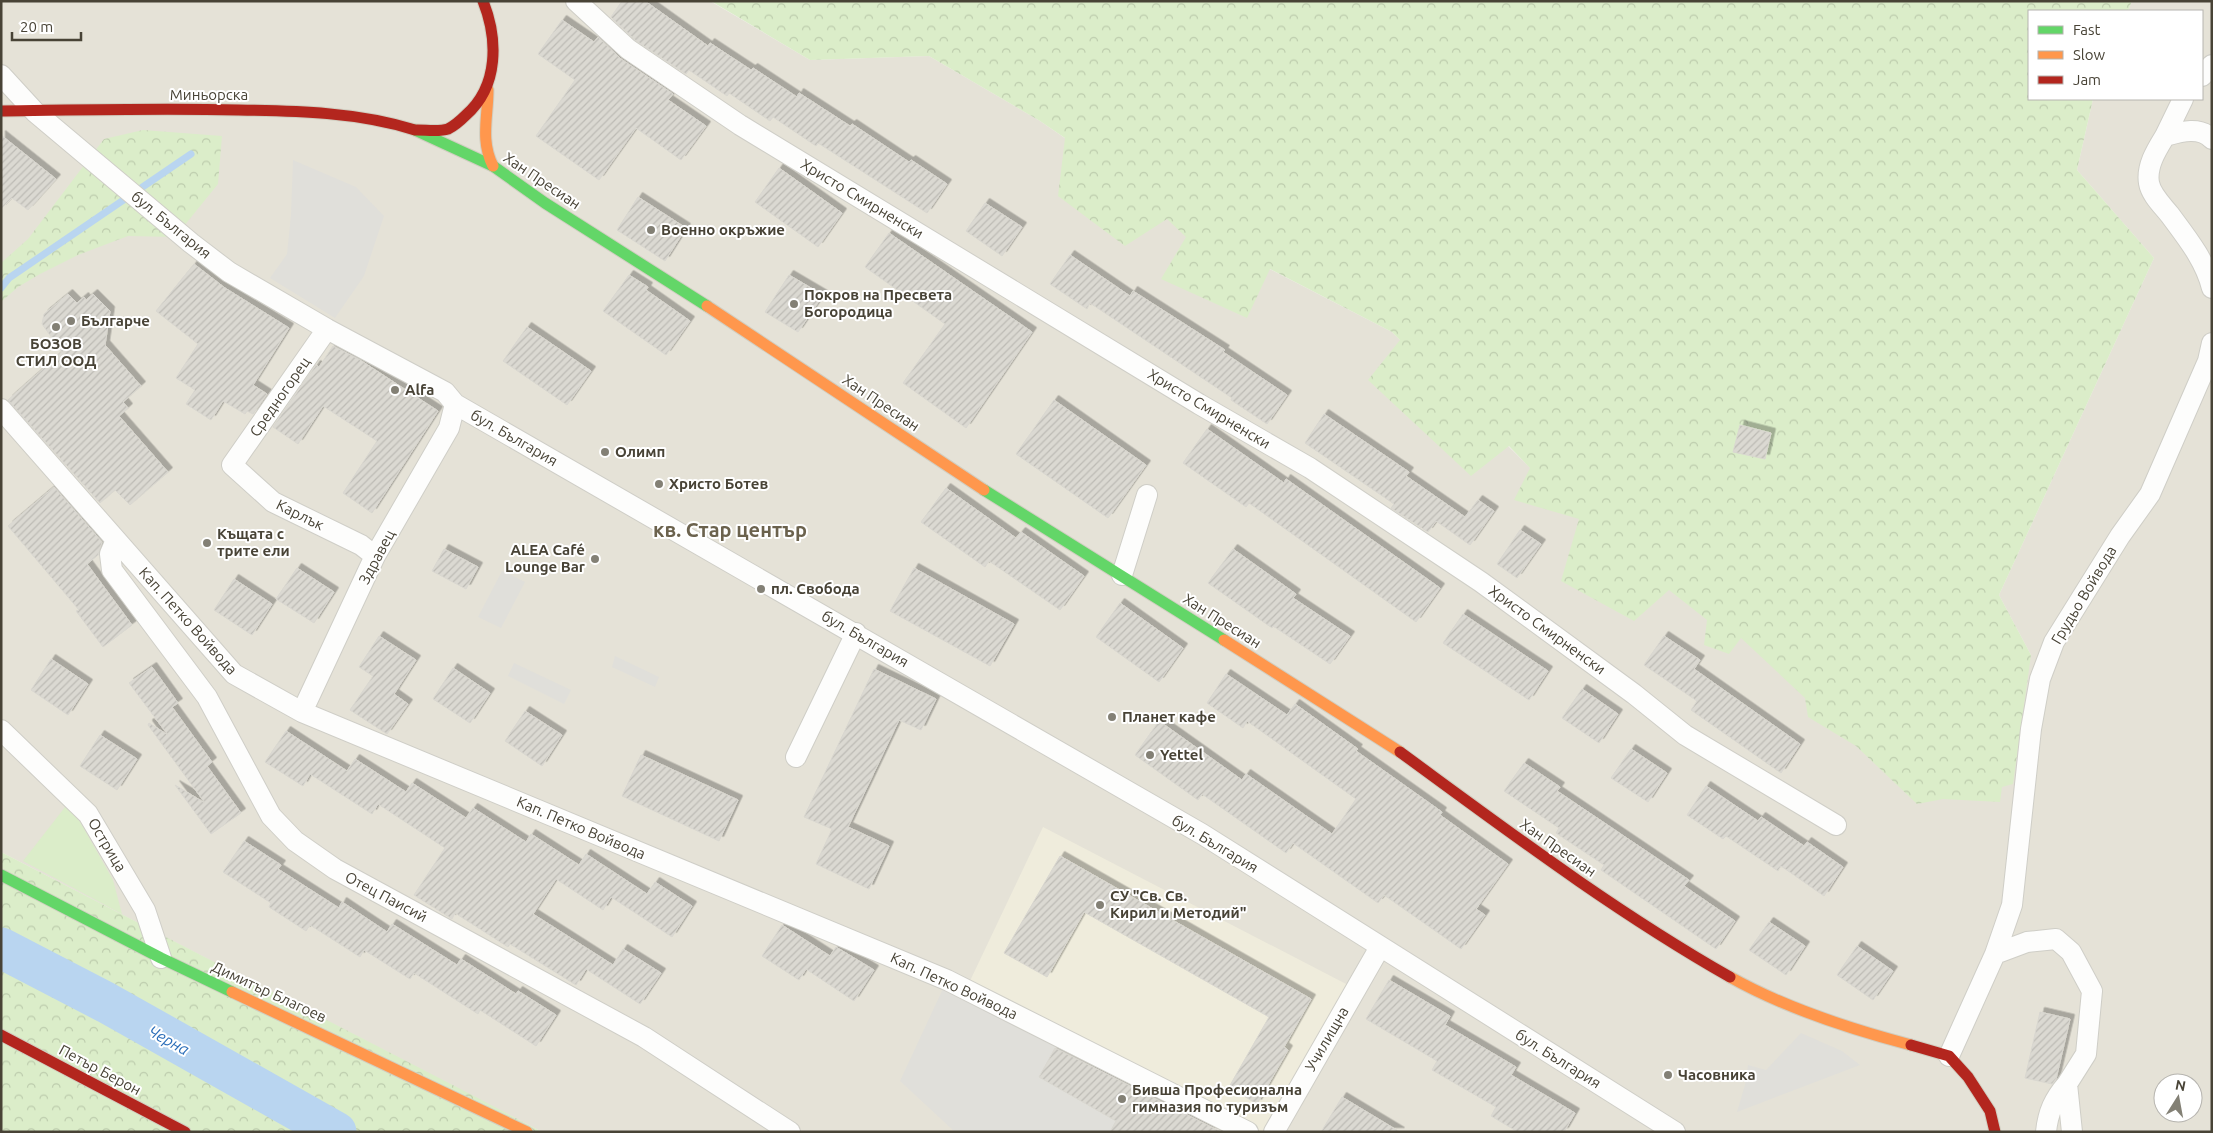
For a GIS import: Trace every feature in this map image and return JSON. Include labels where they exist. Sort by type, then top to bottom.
[{"type":"street","points":[[483,1],[488,11],[494,41],[484,130],[486,154],[493,166]]},
{"type":"street","name":"Христо Смирненски","points":[[576,1],[628,50],[740,125],[1183,394],[1310,468],[1481,582],[1634,694],[1685,735],[1836,825]]},
{"type":"street","points":[[2203,75],[2212,65]]},
{"type":"street","name":"бул. България","points":[[1,75],[36,112],[191,243],[229,272],[445,392],[455,404],[1202,834],[1675,1132]]},
{"type":"street","points":[[415,130],[449,128],[471,113],[480,102],[488,82]]},
{"type":"street","points":[[2182,100],[2155,152],[2150,166],[2149,182],[2155,196],[2191,244],[2203,264],[2212,288]]},
{"type":"street","name":"Миньорска","points":[[1,110],[36,112],[187,109],[289,110],[358,117],[415,130]]},
{"type":"street","name":"Хан Пресиан","points":[[415,130],[493,166],[545,203],[758,338],[960,475],[1386,742],[1552,863],[1669,942],[1758,994],[1870,1034],[1954,1061]]},
{"type":"street","points":[[2164,136],[2182,131],[2198,132],[2212,139]]},
{"type":"street","name":"Средногорец","points":[[232,465],[327,328]]},
{"type":"street","name":"Грудьо Войвода","points":[[1954,1061],[2012,905],[2031,729],[2040,679],[2054,642],[2120,536],[2150,494],[2208,362],[2212,343]]},
{"type":"street","name":"Здравец","points":[[302,712],[375,556],[449,428],[455,404]]},
{"type":"street","name":"Кап. Петко Войвода","points":[[1,409],[234,674],[302,712],[947,980],[1248,1132]]},
{"type":"street","name":"Карлък","points":[[232,465],[273,502],[362,545],[375,556]]},
{"type":"street","points":[[1122,575],[1147,495]]},
{"type":"street","name":"Отец Паисий","points":[[116,540],[110,554],[112,570],[207,697],[271,816],[296,841],[335,869],[644,1037],[790,1132]]},
{"type":"street","points":[[796,757],[856,634]]},
{"type":"street","name":"Острица","points":[[1,730],[88,814],[145,910],[161,958]]},
{"type":"street","name":"Димитър Благоев","points":[[1,875],[161,958],[527,1132]]},
{"type":"street","points":[[1995,954],[2027,942],[2056,939],[2071,952],[2092,992],[2086,1054],[2067,1084],[2055,1098],[2048,1115],[2046,1132]]},
{"type":"street","name":"Училищна","points":[[1274,1132],[1380,947]]},
{"type":"street","name":"Петър Берон","points":[[1,1035],[184,1132]]},
{"type":"street","points":[[1954,1061],[1990,1111],[1995,1132]]},
{"type":"street","points":[[2067,1084],[2072,1132]]},
{"type":"shaded area","points":[[1,1],[710,1],[810,60],[929,56],[1040,121],[1213,240],[1392,332],[1562,499],[2031,655],[1999,595],[2154,258],[2077,170],[2093,100],[2203,100],[2203,10],[2128,10],[2132,1],[2212,1],[2212,1132],[542,1132],[1,852]]},
{"type":"shaded area","points":[[293,160],[356,187],[384,216],[364,276],[335,318],[270,278],[287,254],[291,215]]},
{"type":"shaded area","points":[[502,571],[525,582],[501,628],[478,617]]},
{"type":"shaded area","points":[[615,656],[659,677],[655,687],[612,667]]},
{"type":"shaded area","points":[[514,663],[571,690],[564,704],[508,676]]},
{"type":"shaded area","name":"СУ \"Св. Св. Кирил и Методий\"","points":[[1043,827],[1348,985],[1266,1132],[1258,1132],[969,983]]},
{"type":"shaded area","points":[[947,980],[1060,1039],[1039,1077],[1116,1121],[1110,1132],[955,1132],[900,1081]]},
{"type":"shaded area","points":[[1801,1033],[1842,1051],[1860,1065],[1737,1112],[1745,1085],[1748,1065],[1766,1070]]},
{"type":"green space","points":[[711,1],[2132,1],[2128,10],[2028,10],[2028,100],[2093,100],[2077,170],[2154,258],[1999,595],[2031,655],[2013,784],[2002,787],[2000,802],[1943,799],[1917,804],[1856,746],[1808,717],[1805,698],[1741,638],[1729,654],[1704,645],[1707,620],[1669,590],[1634,621],[1561,581],[1579,519],[1514,500],[1530,468],[1509,446],[1471,476],[1368,380],[1400,340],[1392,332],[1270,269],[1247,318],[1161,279],[1186,237],[1167,219],[1125,246],[1058,196],[1065,138],[1040,121],[929,56],[810,60]]},
{"type":"green space","points":[[143,130],[222,136],[218,184],[175,237],[128,236],[78,255],[40,274],[18,287],[1,302],[1,263],[28,239],[104,139]]},
{"type":"green space","points":[[69,802],[113,880],[122,914],[23,861]]},
{"type":"green space","points":[[1,852],[474,1096],[542,1132],[1,1132]]},
{"type":"building","points":[[622,1],[645,1],[708,46],[710,43],[797,97],[799,93],[850,126],[852,124],[909,162],[911,160],[947,184],[927,213],[818,143],[816,146],[773,117],[770,121],[729,93],[727,96],[689,70],[686,74],[635,40],[611,17]]},
{"type":"building","points":[[562,20],[594,42],[598,37],[621,59],[673,94],[668,100],[706,126],[681,160],[636,128],[599,180],[536,136],[575,80],[538,54]]},
{"type":"building","points":[[1,135],[56,179],[28,210],[12,198],[1,209]]},
{"type":"building","points":[[779,168],[842,213],[818,247],[755,202]]},
{"type":"building","name":"Военно окръжие","points":[[638,197],[686,228],[665,261],[617,230]]},
{"type":"building","points":[[985,203],[1022,227],[1002,256],[966,231]]},
{"type":"building","points":[[889,233],[1032,332],[966,428],[903,383],[945,324],[865,267]]},
{"type":"building","points":[[1070,255],[1130,296],[1133,291],[1225,350],[1223,352],[1287,395],[1267,424],[1231,400],[1232,398],[1090,303],[1087,309],[1050,284]]},
{"type":"building","points":[[194,264],[225,288],[289,328],[253,385],[267,394],[253,414],[247,411],[245,414],[223,401],[211,420],[186,404],[195,390],[176,378],[198,344],[156,311]]},
{"type":"building","points":[[629,275],[648,287],[646,290],[690,321],[666,355],[603,311]]},
{"type":"building","name":"Покров на Пресвета Богородица","points":[[789,275],[823,295],[798,332],[765,312]]},
{"type":"building","points":[[68,294],[77,303],[84,297],[86,300],[93,294],[110,311],[105,345],[141,386],[123,402],[128,408],[119,416],[168,472],[130,505],[115,490],[100,503],[8,400],[62,352],[42,324],[44,314]]},
{"type":"building","points":[[527,327],[591,371],[567,405],[503,361]]},
{"type":"building","points":[[333,346],[360,360],[438,411],[372,513],[343,493],[377,441],[323,406],[298,444],[273,427],[316,365],[319,367]]},
{"type":"building","points":[[1054,400],[1146,465],[1108,518],[1016,454]]},
{"type":"building","points":[[1324,414],[1409,472],[1406,476],[1465,517],[1478,500],[1494,511],[1470,545],[1436,521],[1428,532],[1391,508],[1394,504],[1305,443]]},
{"type":"building","points":[[1740,425],[1771,433],[1765,459],[1733,452]]},
{"type":"building","points":[[1207,429],[1284,483],[1286,479],[1440,588],[1416,622],[1249,503],[1246,507],[1183,463]]},
{"type":"building","points":[[54,487],[102,542],[98,555],[87,564],[132,625],[103,647],[76,611],[79,610],[8,526]]},
{"type":"building","points":[[946,488],[1016,538],[1021,532],[1084,576],[1060,610],[989,561],[985,567],[921,522]]},
{"type":"building","points":[[1520,530],[1541,544],[1517,578],[1497,564]]},
{"type":"building","points":[[444,549],[478,567],[466,589],[432,571]]},
{"type":"building","points":[[1233,549],[1296,594],[1293,598],[1350,636],[1330,664],[1273,626],[1272,628],[1208,583]]},
{"type":"building","points":[[297,568],[334,592],[314,623],[276,599]]},
{"type":"building","points":[[914,568],[1014,624],[990,666],[890,611]]},
{"type":"building","points":[[234,579],[272,604],[252,635],[214,610]]},
{"type":"building","points":[[1120,603],[1183,648],[1159,682],[1096,637]]},
{"type":"building","points":[[1463,614],[1548,671],[1529,700],[1443,643]]},
{"type":"building","points":[[379,636],[416,660],[394,694],[408,704],[387,734],[350,710],[373,676],[359,667]]},
{"type":"building","points":[[1664,636],[1700,660],[1694,669],[1800,744],[1781,773],[1691,710],[1697,701],[1644,665]]},
{"type":"building","points":[[51,659],[88,684],[68,715],[31,690]]},
{"type":"building","points":[[152,667],[178,703],[172,707],[212,762],[207,766],[241,813],[211,834],[175,785],[205,803],[148,725],[149,723],[168,735],[129,683]]},
{"type":"building","points":[[453,668],[490,693],[470,723],[433,699]]},
{"type":"building","points":[[874,669],[936,699],[921,730],[899,720],[848,827],[889,846],[869,889],[816,864],[832,829],[804,817]]},
{"type":"building","points":[[1226,674],[1287,715],[1295,704],[1358,749],[1356,751],[1442,812],[1440,815],[1508,864],[1476,909],[1485,915],[1461,949],[1384,895],[1378,903],[1293,843],[1286,853],[1202,794],[1198,800],[1135,755],[1159,721],[1242,780],[1246,774],[1332,834],[1356,799],[1247,721],[1243,728],[1207,703]]},
{"type":"building","points":[[1582,689],[1618,714],[1599,743],[1562,718]]},
{"type":"building","points":[[525,711],[562,735],[542,766],[505,741]]},
{"type":"building","points":[[286,731],[347,771],[355,759],[406,792],[412,783],[466,818],[473,808],[526,842],[531,834],[579,865],[586,854],[647,894],[655,882],[692,906],[672,937],[611,897],[603,910],[556,879],[533,914],[613,965],[623,949],[661,973],[640,1004],[586,969],[576,985],[510,944],[508,947],[455,913],[452,919],[414,895],[445,848],[378,804],[372,814],[310,774],[303,786],[265,762]]},
{"type":"building","points":[[100,735],[137,759],[117,790],[80,766]]},
{"type":"building","points":[[1631,749],[1667,773],[1648,802],[1611,778]]},
{"type":"building","points":[[641,755],[738,800],[719,841],[622,796]]},
{"type":"building","points":[[1524,763],[1560,787],[1557,791],[1689,880],[1684,886],[1735,921],[1716,949],[1601,870],[1604,865],[1556,833],[1559,828],[1504,791]]},
{"type":"building","points":[[1706,786],[1758,821],[1761,817],[1804,846],[1807,842],[1843,867],[1824,896],[1781,866],[1778,871],[1726,836],[1723,839],[1687,815]]},
{"type":"building","points":[[244,841],[281,865],[278,869],[339,908],[342,902],[387,932],[392,924],[457,965],[461,959],[516,994],[518,991],[556,1015],[536,1046],[480,1010],[478,1014],[414,973],[410,979],[364,950],[360,957],[310,925],[306,931],[269,907],[271,903],[223,872]]},
{"type":"building","points":[[1060,856],[1311,999],[1284,1047],[1288,1050],[1257,1104],[1229,1087],[1269,1017],[1084,912],[1047,977],[1004,953]]},
{"type":"building","points":[[1769,922],[1805,946],[1786,975],[1749,950]]},
{"type":"building","points":[[782,925],[830,956],[836,947],[874,970],[854,1001],[806,969],[799,980],[762,956]]},
{"type":"building","points":[[1857,946],[1893,971],[1873,1000],[1837,975]]},
{"type":"building","points":[[1389,980],[1450,1016],[1445,1025],[1516,1067],[1511,1075],[1575,1113],[1564,1132],[1518,1132],[1491,1116],[1496,1107],[1432,1070],[1437,1061],[1366,1019]]},
{"type":"building","points":[[2040,1012],[2070,1019],[2056,1079],[2052,1084],[2025,1078]]},
{"type":"building","name":"Бивша Професионална гимназия по туризъм","points":[[1055,1048],[1221,1132],[1110,1132],[1116,1121],[1039,1077]]},
{"type":"building","points":[[1342,1097],[1400,1132],[1321,1132]]},
{"type":"waterway","points":[[1,288],[9,278],[191,154]]},
{"type":"waterway","name":"Черна","points":[[1,948],[107,1003],[336,1132]]},
{"type":"traffic: fast","points":[[415,130],[493,166],[545,203],[707,306]]},
{"type":"traffic: fast","points":[[984,490],[1224,640]]},
{"type":"traffic: fast","points":[[1,875],[161,958],[232,992]]},
{"type":"traffic: slow","points":[[488,90],[486,138],[493,166]]},
{"type":"traffic: slow","points":[[707,306],[984,490]]},
{"type":"traffic: slow","points":[[1224,640],[1400,752]]},
{"type":"traffic: slow","points":[[1730,977],[1818,1017],[1911,1045]]},
{"type":"traffic: slow","points":[[232,992],[527,1132]]},
{"type":"traffic: jam","points":[[417,130],[450,128],[462,119],[477,103],[485,90],[490,76],[493,46],[488,16],[483,1]]},
{"type":"traffic: jam","points":[[1,111],[179,109],[305,112],[372,119],[415,130]]},
{"type":"traffic: jam","points":[[1400,752],[1521,841],[1603,898],[1730,977]]},
{"type":"traffic: jam","points":[[1,1035],[185,1132]]},
{"type":"traffic: jam","points":[[1911,1045],[1949,1056],[1968,1077],[1990,1111],[1995,1132]]},
{"type":"place","name":"Военно окръжие","points":[[651,230]]},
{"type":"place","name":"Покров на Пресвета Богородица","points":[[794,304]]},
{"type":"place","name":"Българче","points":[[71,321]]},
{"type":"place","name":"БОЗОВ СТИЛ ООД","points":[[56,327]]},
{"type":"place","name":"Alfa","points":[[395,390]]},
{"type":"place","name":"Олимп","points":[[605,452]]},
{"type":"place","name":"Христо Ботев","points":[[659,484]]},
{"type":"place","name":"Къщата с трите ели","points":[[207,543]]},
{"type":"place","name":"ALEA Café Lounge Bar","points":[[595,559]]},
{"type":"place","name":"пл. Свобода","points":[[761,589]]},
{"type":"place","name":"Планет кафе","points":[[1112,717]]},
{"type":"place","name":"Yettel","points":[[1150,755]]},
{"type":"place","name":"СУ \"Св. Св. Кирил и Методий\"","points":[[1100,905]]},
{"type":"place","name":"Часовника","points":[[1668,1075]]},
{"type":"place","name":"Бивша Професионална гимназия по туризъм","points":[[1122,1099]]},
{"type":"district","name":"кв. Стар център","points":[[730,530]]}]
